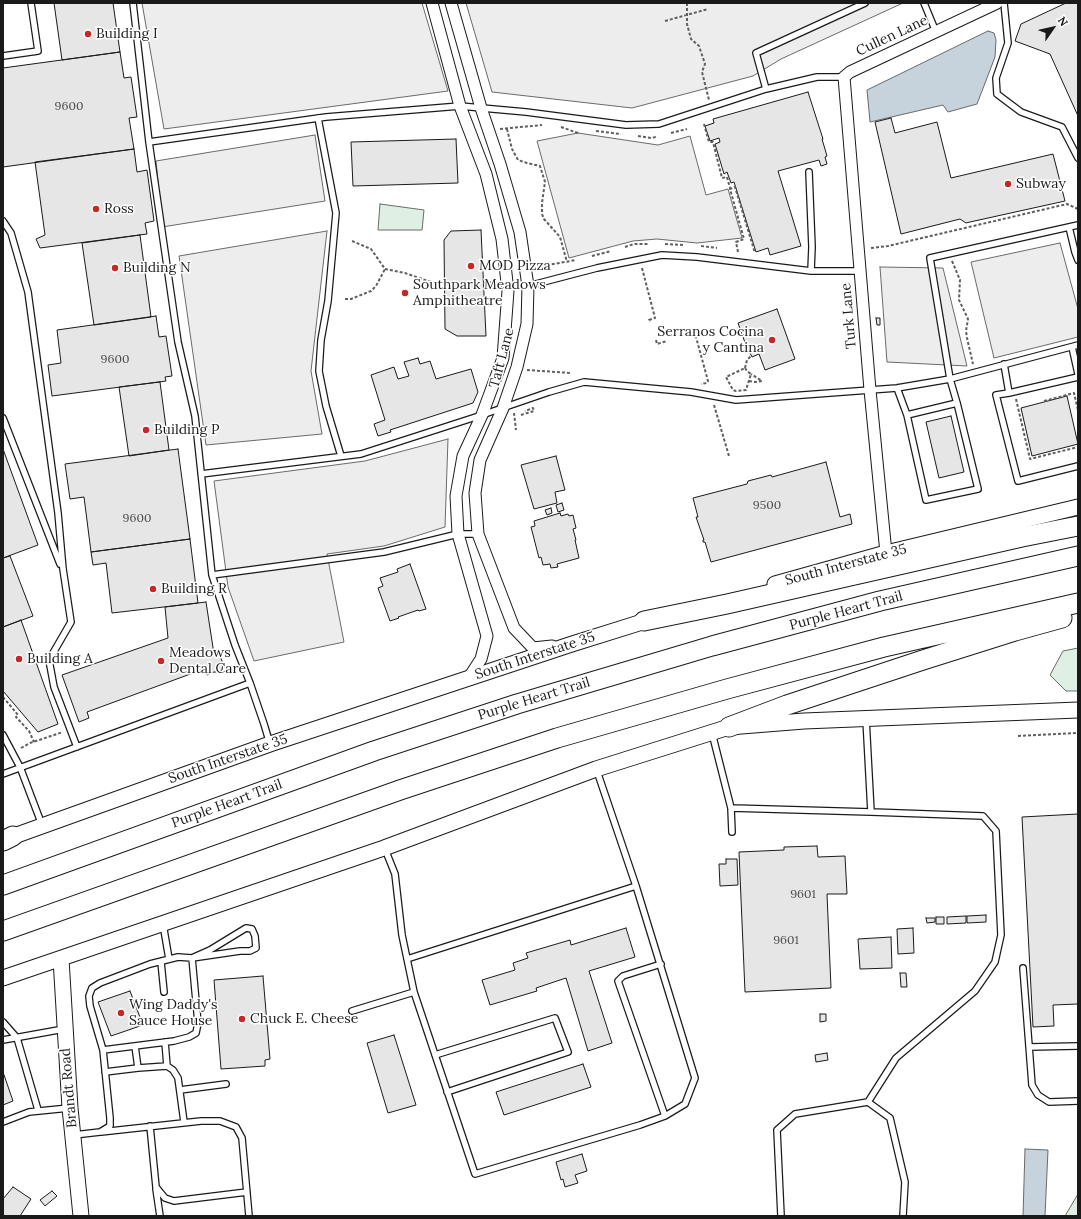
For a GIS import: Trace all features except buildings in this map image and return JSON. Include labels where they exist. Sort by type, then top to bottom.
[{"type":"highway","points":[[644,621],[1022,537],[1078,526]]},
{"type":"highway","name":"Purple Heart Trail","points":[[3,885],[374,751],[517,704],[712,646],[880,601],[1078,556]]},
{"type":"highway","points":[[3,931],[400,790],[557,738],[727,689],[877,649],[1078,603]]},
{"type":"highway","points":[[720,730],[787,705],[923,660],[1015,631],[1078,614]]},
{"type":"main road","name":"South Interstate 35","points":[[6,839],[270,744],[644,621],[886,553],[1078,507]]},
{"type":"main road","points":[[3,978],[384,848],[596,769],[720,730],[804,721],[1078,710]]},
{"type":"main road","name":"Brandt Road","points":[[61,959],[64,1029],[70,1108],[81,1216]]},
{"type":"street","name":"Taft Lane","points":[[432,3],[460,106],[486,174],[502,239],[508,291],[504,358],[482,415],[463,456],[456,496],[458,534],[487,636],[481,659],[468,678]]},
{"type":"street","name":"Taft Lane","points":[[451,3],[481,108],[500,164],[520,232],[528,286],[527,324],[517,367],[503,408],[480,460],[476,493],[478,534],[514,628],[532,648],[572,644]]},
{"type":"street","name":"Cullen Lane","points":[[844,77],[850,72],[997,3]]},
{"type":"street","name":"Turk Lane","points":[[844,77],[870,390],[886,553]]},
{"type":"lane","points":[[3,56],[38,51],[32,3]]},
{"type":"lane","points":[[133,3],[149,142],[178,342],[195,416],[212,575],[270,744]]},
{"type":"lane","points":[[766,89],[756,53],[865,3]]},
{"type":"lane","points":[[924,3],[936,32]]},
{"type":"lane","points":[[1004,3],[1008,43],[996,78],[997,94],[1021,112],[1062,127],[1078,158]]},
{"type":"lane","points":[[149,142],[318,118],[460,106],[526,112],[626,125],[659,124],[766,89],[817,77],[844,77]]},
{"type":"lane","points":[[318,118],[336,213],[328,301],[320,340],[320,371],[326,406],[341,456]]},
{"type":"lane","points":[[809,172],[812,247],[811,271]]},
{"type":"lane","points":[[3,221],[11,234],[28,292],[71,622],[48,660],[54,687],[77,747]]},
{"type":"lane","points":[[897,388],[907,414],[926,500],[978,489],[950,379],[930,258],[1078,225]]},
{"type":"lane","points":[[1069,227],[1078,260]]},
{"type":"lane","points":[[528,286],[597,268],[662,255],[697,257],[811,271],[860,271]]},
{"type":"lane","points":[[201,474],[360,454],[584,382],[691,392],[736,400],[897,388],[950,379],[1075,346],[1078,374]]},
{"type":"lane","points":[[1004,364],[1009,393]]},
{"type":"lane","points":[[1078,377],[996,395],[1018,481],[1078,466]]},
{"type":"lane","points":[[907,414],[957,403]]},
{"type":"lane","points":[[3,418],[63,569]]},
{"type":"lane","points":[[212,575],[384,552],[458,534],[478,534]]},
{"type":"lane","points":[[3,774],[250,683]]},
{"type":"lane","points":[[866,719],[871,812]]},
{"type":"lane","points":[[720,730],[731,808],[732,832]]},
{"type":"lane","points":[[3,735],[20,767],[42,825]]},
{"type":"lane","points":[[384,848],[395,874],[402,935],[414,992],[475,1174],[640,1125],[665,1116],[685,1104],[695,1078],[661,964],[596,769]]},
{"type":"lane","points":[[731,808],[982,816],[996,831],[1001,935],[995,962],[975,991],[896,1058],[868,1102]]},
{"type":"lane","points":[[407,959],[636,886]]},
{"type":"lane","points":[[163,924],[169,959]]},
{"type":"lane","points":[[100,1132],[110,1126],[110,1118],[103,1050],[90,1006],[89,996],[92,988],[100,983],[150,964],[169,959],[178,957],[192,958],[250,951],[256,948],[255,936],[252,929],[246,928],[210,950],[192,958]]},
{"type":"lane","points":[[103,1050],[165,1042],[189,1037],[196,1033],[198,1023],[192,958]]},
{"type":"lane","points":[[161,962],[164,992]]},
{"type":"lane","points":[[661,964],[623,976],[618,981],[665,1116]]},
{"type":"lane","points":[[1023,968],[1032,1085],[1038,1095],[1049,1102],[1078,1101]]},
{"type":"lane","points":[[352,1011],[414,992]]},
{"type":"lane","points":[[435,1055],[555,1018],[568,1052],[447,1092]]},
{"type":"lane","points":[[3,1022],[17,1038],[38,1110]]},
{"type":"lane","points":[[3,1040],[64,1029]]},
{"type":"lane","points":[[165,1042],[168,1066]]},
{"type":"lane","points":[[135,1046],[138,1068]]},
{"type":"lane","points":[[1029,1047],[1078,1046]]},
{"type":"lane","points":[[105,1072],[168,1066],[173,1070],[178,1078],[184,1122]]},
{"type":"lane","points":[[180,1090],[226,1084]]},
{"type":"lane","points":[[781,1216],[777,1130],[795,1114],[868,1102],[890,1118],[905,1182],[903,1216]]},
{"type":"lane","points":[[3,1122],[38,1110],[70,1108]]},
{"type":"lane","points":[[73,1135],[184,1122],[220,1121],[236,1127],[242,1138],[249,1216]]},
{"type":"lane","points":[[150,1126],[160,1216]]},
{"type":"lane","points":[[156,1186],[165,1198],[174,1201],[247,1192]]},
{"type":"path","points":[[688,3],[687,24],[691,39],[699,46],[704,64],[702,72],[711,107]]},
{"type":"path","points":[[665,21],[708,9]]},
{"type":"path","points":[[704,124],[709,142],[713,142],[722,178],[727,177],[744,239]]},
{"type":"path","points":[[500,129],[542,125]]},
{"type":"path","points":[[561,127],[578,133]]},
{"type":"path","points":[[507,128],[512,149],[518,160],[540,166],[545,182],[542,214],[544,219],[560,237],[567,262]]},
{"type":"path","points":[[671,133],[687,129]]},
{"type":"path","points":[[596,131],[621,134]]},
{"type":"path","points":[[638,136],[651,138],[656,136]]},
{"type":"path","points":[[730,189],[735,187],[755,253]]},
{"type":"path","points":[[871,248],[888,246],[1067,204],[1078,209]]},
{"type":"path","points":[[737,214],[743,213]]},
{"type":"path","points":[[738,252],[736,242],[750,238]]},
{"type":"path","points":[[352,241],[371,249],[385,269],[444,284]]},
{"type":"path","points":[[636,244],[637,249]]},
{"type":"path","points":[[625,247],[636,244],[648,244]]},
{"type":"path","points":[[665,244],[684,245]]},
{"type":"path","points":[[701,246],[717,248]]},
{"type":"path","points":[[592,256],[611,251]]},
{"type":"path","points":[[951,258],[960,280],[959,300],[968,319],[966,332],[973,364]]},
{"type":"path","points":[[534,268],[576,260]]},
{"type":"path","points":[[642,266],[655,318],[649,320],[650,322]]},
{"type":"path","points":[[345,299],[350,299],[371,291],[376,286],[385,269]]},
{"type":"path","points":[[484,283],[496,282]]},
{"type":"path","points":[[685,336],[691,334],[696,337],[708,381],[707,383],[700,384]]},
{"type":"path","points":[[656,340],[657,344],[667,341]]},
{"type":"path","points":[[745,368],[747,360],[751,356]]},
{"type":"path","points":[[745,368],[762,381],[749,381]]},
{"type":"path","points":[[745,368],[726,377],[731,387],[736,391],[746,390],[751,374]]},
{"type":"path","points":[[524,371],[571,372]]},
{"type":"path","points":[[1044,401],[1074,393],[1078,410]]},
{"type":"path","points":[[1015,398],[1030,459],[1078,447]]},
{"type":"path","points":[[714,405],[729,456]]},
{"type":"path","points":[[516,430],[514,413],[533,408],[534,411],[521,414]]},
{"type":"path","points":[[3,697],[18,714],[16,716],[29,731],[34,742]]},
{"type":"path","points":[[21,748],[65,731]]},
{"type":"path","points":[[1018,736],[1078,733]]},
{"type":"green space","points":[[380,204],[424,210],[422,230],[378,230]]},
{"type":"green space","points":[[1078,648],[1078,691],[1066,691],[1050,675],[1063,651]]},
{"type":"green space","points":[[1078,1194],[1078,1216],[1065,1216]]},
{"type":"shaded area","points":[[142,3],[422,3],[448,91],[164,129]]},
{"type":"shaded area","points":[[466,3],[903,3],[781,59],[753,76],[632,108],[492,92]]},
{"type":"shaded area","points":[[988,31],[994,33],[996,40],[995,57],[977,104],[948,112],[943,105],[870,122],[867,90]]},
{"type":"shaded area","points":[[578,133],[658,145],[690,136],[706,195],[728,189],[742,238],[697,243],[657,239],[633,241],[569,258],[537,141]]},
{"type":"shaded area","points":[[315,135],[325,201],[162,227],[156,161]]},
{"type":"shaded area","points":[[327,231],[311,371],[322,434],[206,445],[179,256]]},
{"type":"shaded area","points":[[1060,243],[1078,309],[1078,337],[994,358],[971,262]]},
{"type":"shaded area","points":[[880,267],[943,268],[967,366],[887,362]]},
{"type":"shaded area","points":[[448,439],[445,527],[384,546],[327,554],[344,642],[254,661],[228,587],[214,481],[365,461]]},
{"type":"shaded area","points":[[1025,1149],[1048,1150],[1045,1216],[1023,1216]]},
{"type":"place","name":"Building I","points":[[88,34]]},
{"type":"place","name":"Subway","points":[[1008,184]]},
{"type":"place","name":"Ross","points":[[96,209]]},
{"type":"place","name":"MOD Pizza","points":[[471,266]]},
{"type":"place","name":"Building N","points":[[115,268]]},
{"type":"place","name":"Southpark Meadows Amphitheatre","points":[[405,293]]},
{"type":"place","name":"Serranos Cocina y Cantina","points":[[772,340]]},
{"type":"place","name":"Building P","points":[[146,430]]},
{"type":"place","name":"Building R","points":[[153,589]]},
{"type":"place","name":"Building A","points":[[19,659]]},
{"type":"place","name":"Meadows Dental Care","points":[[161,661]]},
{"type":"place","name":"Wing Daddy's Sauce House","points":[[121,1013]]},
{"type":"place","name":"Chuck E. Cheese","points":[[242,1019]]}]
